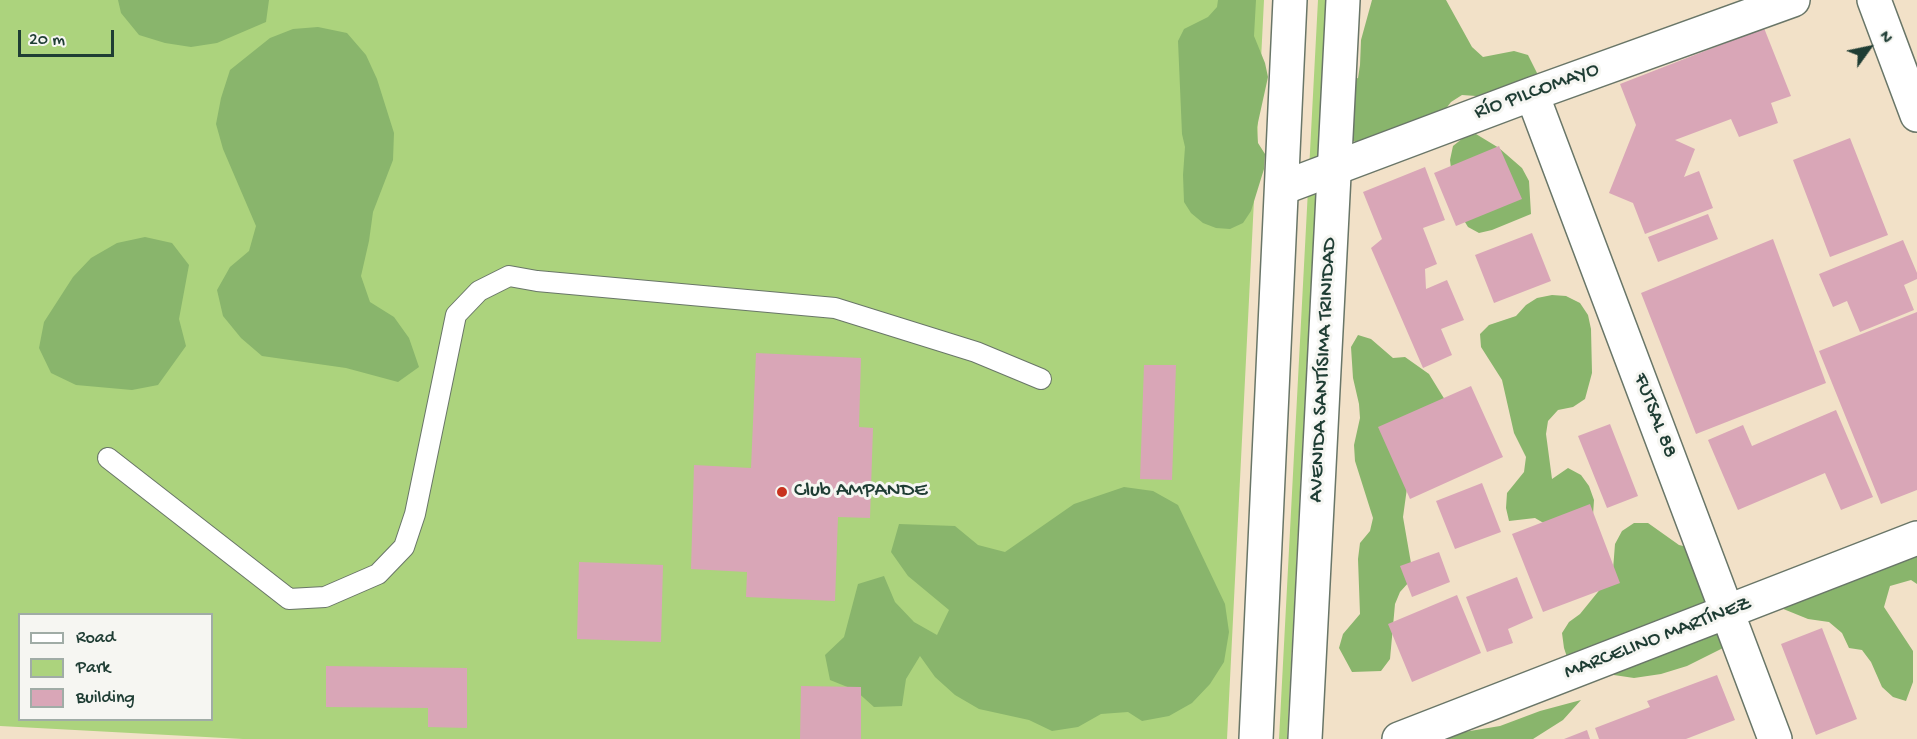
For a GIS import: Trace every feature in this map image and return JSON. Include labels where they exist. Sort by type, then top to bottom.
[{"type":"street","points":[[1256,739],[1290,0]]},
{"type":"street","name":"AVENIDA SANTÍSIMA TRINIDAD","points":[[1305,739],[1343,0]]},
{"type":"street","name":"RÍO PILCOMAYO","points":[[1282,188],[1792,0]]},
{"type":"street","points":[[1874,0],[1917,115]]},
{"type":"street","name":"FUTSAL 88","points":[[1532,94],[1774,739]]},
{"type":"street","name":"MARCELINO MARTÍNEZ","points":[[1399,739],[1917,538]]},
{"type":"lane","points":[[108,458],[290,599],[326,597],[378,574],[404,547],[415,514],[456,315],[479,291],[509,276],[537,281],[835,308],[976,352],[1041,379]]},
{"type":"green space","points":[[0,0],[1264,0],[1227,739],[243,739],[0,726]]},
{"type":"green space","points":[[118,0],[269,0],[266,22],[217,43],[191,47],[165,43],[139,35],[121,13]]},
{"type":"green space","points":[[1218,0],[1256,0],[1254,36],[1268,77],[1257,127],[1258,143],[1265,154],[1264,169],[1251,211],[1243,223],[1230,229],[1216,228],[1203,223],[1191,213],[1184,202],[1185,147],[1182,134],[1178,41],[1184,29],[1208,17],[1217,7]]},
{"type":"green space","points":[[1318,0],[1326,0],[1287,739],[1279,739]]},
{"type":"green space","points":[[1372,0],[1446,0],[1472,47],[1483,57],[1514,51],[1528,55],[1538,75],[1490,97],[1462,95],[1451,102],[1434,124],[1358,143],[1346,138],[1345,82],[1358,78],[1361,40]]},
{"type":"green space","points":[[318,27],[347,33],[366,55],[377,79],[394,133],[393,160],[373,212],[361,276],[370,302],[394,317],[409,338],[419,367],[398,382],[346,368],[262,356],[241,338],[223,316],[217,290],[230,267],[249,251],[256,226],[223,149],[216,124],[230,70],[270,38],[293,29]]},
{"type":"green space","points":[[1476,134],[1499,148],[1522,168],[1529,181],[1531,214],[1479,233],[1468,227],[1460,214],[1455,201],[1450,160],[1453,146],[1463,138]]},
{"type":"green space","points":[[145,237],[172,243],[189,265],[179,319],[186,346],[158,385],[132,390],[76,385],[51,373],[39,348],[44,322],[73,277],[91,258],[117,243]]},
{"type":"green space","points":[[1552,295],[1566,296],[1580,303],[1588,315],[1591,329],[1592,373],[1585,399],[1573,407],[1558,410],[1548,421],[1546,434],[1552,479],[1568,468],[1581,475],[1589,486],[1594,500],[1593,515],[1547,525],[1535,518],[1509,521],[1506,508],[1507,493],[1524,472],[1526,457],[1514,433],[1502,380],[1481,347],[1480,334],[1489,325],[1516,316],[1526,305],[1537,298]]},
{"type":"green space","points":[[1358,335],[1371,339],[1393,358],[1405,357],[1429,374],[1445,400],[1407,488],[1403,517],[1412,569],[1409,582],[1400,592],[1395,604],[1390,659],[1381,671],[1352,672],[1339,648],[1343,634],[1360,614],[1358,559],[1360,543],[1370,531],[1373,518],[1355,461],[1354,445],[1360,418],[1353,378],[1351,347]]},
{"type":"green space","points":[[1124,487],[1153,491],[1178,505],[1225,604],[1229,632],[1224,662],[1210,684],[1192,703],[1169,716],[1142,721],[1128,712],[1101,714],[1078,727],[1052,731],[1029,720],[979,709],[955,695],[935,677],[920,656],[906,679],[902,706],[874,707],[855,690],[830,680],[825,655],[844,637],[858,584],[884,576],[895,602],[914,622],[937,635],[949,610],[908,576],[891,552],[899,524],[955,526],[978,545],[1005,552],[1074,504]]},
{"type":"green space","points":[[1634,523],[1648,523],[1679,545],[1692,548],[1733,639],[1723,648],[1687,666],[1661,674],[1634,678],[1580,670],[1569,663],[1562,633],[1569,622],[1580,614],[1606,582],[1613,570],[1615,544],[1622,531]]},
{"type":"green space","points":[[1917,523],[1917,584],[1911,580],[1890,586],[1884,607],[1913,651],[1913,682],[1906,701],[1893,697],[1882,687],[1871,662],[1862,650],[1849,648],[1842,633],[1829,622],[1808,619],[1771,604]]},
{"type":"green space","points":[[1581,700],[1563,720],[1533,739],[1444,739],[1458,733],[1500,726],[1540,711]]},
{"type":"building","points":[[1764,28],[1791,96],[1771,103],[1778,123],[1739,137],[1731,119],[1675,140],[1695,149],[1684,177],[1699,171],[1713,208],[1645,234],[1633,203],[1609,193],[1636,125],[1620,84]]},
{"type":"building","points":[[1850,138],[1888,235],[1830,257],[1793,160]]},
{"type":"building","points":[[1499,146],[1522,199],[1456,226],[1434,173]]},
{"type":"building","points":[[1425,167],[1445,220],[1423,228],[1437,264],[1425,269],[1426,289],[1447,280],[1464,320],[1441,329],[1452,355],[1423,368],[1371,248],[1382,239],[1363,192]]},
{"type":"building","points":[[1708,214],[1718,239],[1658,262],[1648,237]]},
{"type":"building","points":[[1532,233],[1551,281],[1494,303],[1475,255]]},
{"type":"building","points":[[1773,239],[1826,383],[1696,434],[1641,293]]},
{"type":"building","points":[[1903,240],[1917,273],[1917,279],[1904,285],[1914,310],[1860,332],[1847,301],[1833,307],[1819,274]]},
{"type":"building","points":[[1917,312],[1917,490],[1881,504],[1819,351]]},
{"type":"building","name":"Club AMPANDE","points":[[756,353],[861,358],[859,427],[873,428],[870,518],[838,517],[835,601],[746,597],[747,572],[691,569],[694,465],[751,468]]},
{"type":"building","points":[[1144,365],[1176,365],[1172,480],[1140,479]]},
{"type":"building","points":[[1471,386],[1503,457],[1410,499],[1378,427]]},
{"type":"building","points":[[1836,410],[1873,497],[1841,510],[1825,473],[1738,510],[1708,440],[1743,425],[1752,446]]},
{"type":"building","points":[[1610,424],[1638,496],[1607,508],[1578,436]]},
{"type":"building","points":[[1482,483],[1501,532],[1455,549],[1436,501]]},
{"type":"building","points":[[1590,504],[1620,583],[1543,612],[1512,534]]},
{"type":"building","points":[[1439,552],[1450,582],[1412,597],[1400,566]]},
{"type":"building","points":[[579,562],[663,565],[661,642],[577,639]]},
{"type":"building","points":[[1517,577],[1533,618],[1508,629],[1513,643],[1487,652],[1466,597]]},
{"type":"building","points":[[1457,595],[1481,653],[1412,682],[1388,624]]},
{"type":"building","points":[[1822,628],[1857,719],[1816,735],[1781,644]]},
{"type":"building","points":[[326,666],[467,668],[467,728],[428,727],[428,708],[326,707]]},
{"type":"building","points":[[1717,675],[1735,720],[1686,739],[1599,739],[1595,728],[1650,707],[1647,701]]},
{"type":"building","points":[[801,686],[861,687],[861,739],[800,739]]},
{"type":"building","points":[[1587,730],[1590,739],[1564,739]]},
{"type":"place","name":"Club AMPANDE","points":[[782,492]]}]
